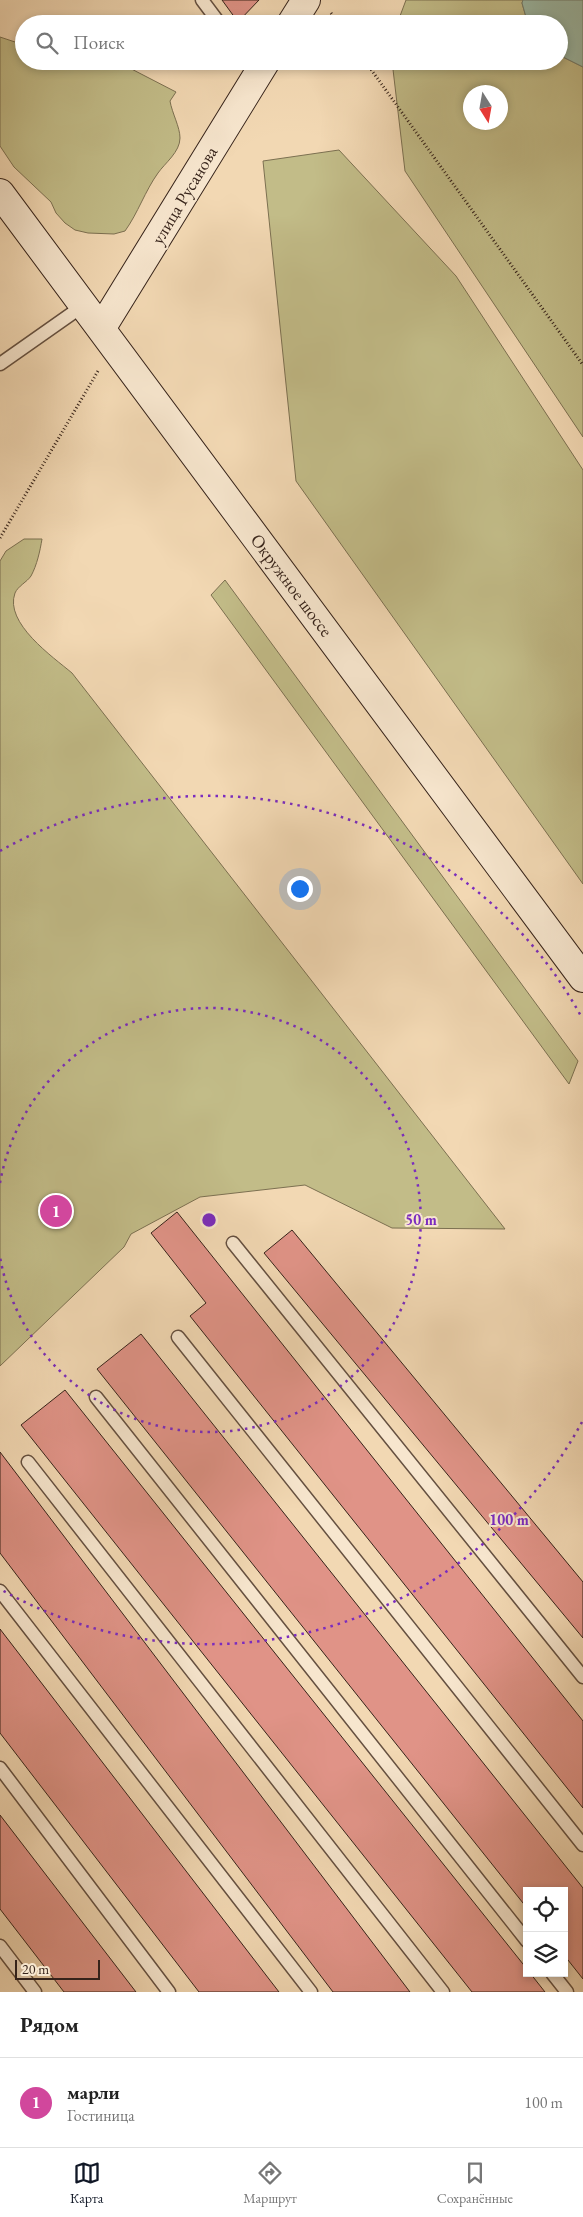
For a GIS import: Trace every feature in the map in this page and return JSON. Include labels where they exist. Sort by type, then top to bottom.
[{"type":"main road","points":[[297,15],[306,0]]},
{"type":"main road","name":"улица Русанова","points":[[107,337],[154,245],[255,70]]},
{"type":"main road","name":"Окружное шоссе","points":[[0,193],[583,978]]},
{"type":"lane","points":[[202,0],[213,15]]},
{"type":"lane","points":[[0,364],[84,306]]},
{"type":"lane","points":[[233,1242],[583,1677]]},
{"type":"lane","points":[[178,1337],[583,1845]]},
{"type":"lane","points":[[96,1397],[523,1937]]},
{"type":"lane","points":[[28,1462],[443,1992]]},
{"type":"lane","points":[[0,1591],[311,1992]]},
{"type":"lane","points":[[0,1768],[169,1992]]},
{"type":"lane","points":[[0,1946],[35,1992]]},
{"type":"lane","points":[[555,1977],[567,1992]]},
{"type":"path","points":[[372,70],[583,365]]},
{"type":"path","points":[[0,538],[107,337]]},
{"type":"shaded area","points":[[406,0],[523,0],[525,15],[400,15]]},
{"type":"shaded area","points":[[523,0],[583,0],[583,67],[568,60],[568,15],[525,15]]},
{"type":"shaded area","points":[[0,37],[15,42],[15,70],[133,70],[176,92],[170,101],[179,129],[178,148],[153,180],[125,231],[114,234],[88,233],[75,230],[65,223],[56,213],[51,202],[14,167],[0,146]]},
{"type":"shaded area","points":[[568,60],[583,67],[583,437],[405,171],[393,70],[568,70]]},
{"type":"shaded area","points":[[339,150],[456,276],[583,470],[583,884],[296,481],[263,161]]},
{"type":"shaded area","points":[[24,539],[42,539],[37,563],[31,576],[15,593],[14,604],[17,616],[23,627],[43,649],[72,673],[505,1229],[392,1228],[305,1185],[200,1197],[131,1234],[124,1247],[0,1366],[0,561],[6,551]]},
{"type":"shaded area","points":[[225,580],[578,1061],[569,1084],[211,595]]},
{"type":"building","points":[[222,0],[259,0],[245,15],[233,15]]},
{"type":"building","points":[[177,1212],[583,1721],[583,1808],[190,1316],[206,1303],[151,1233]]},
{"type":"building","points":[[292,1230],[583,1582],[583,1638],[264,1253]]},
{"type":"building","points":[[141,1334],[583,1888],[583,1979],[568,1960],[568,1887],[523,1887],[523,1903],[97,1369]]},
{"type":"building","points":[[65,1390],[523,1964],[523,1977],[533,1977],[545,1992],[472,1992],[21,1425]]},
{"type":"building","points":[[0,1452],[410,1992],[333,1992],[0,1553]]},
{"type":"building","points":[[0,1629],[279,1992],[199,1992],[0,1733]]},
{"type":"building","points":[[0,1815],[136,1992],[64,1992],[0,1909]]},
{"type":"place","name":"марли","points":[[56,1211]]}]
